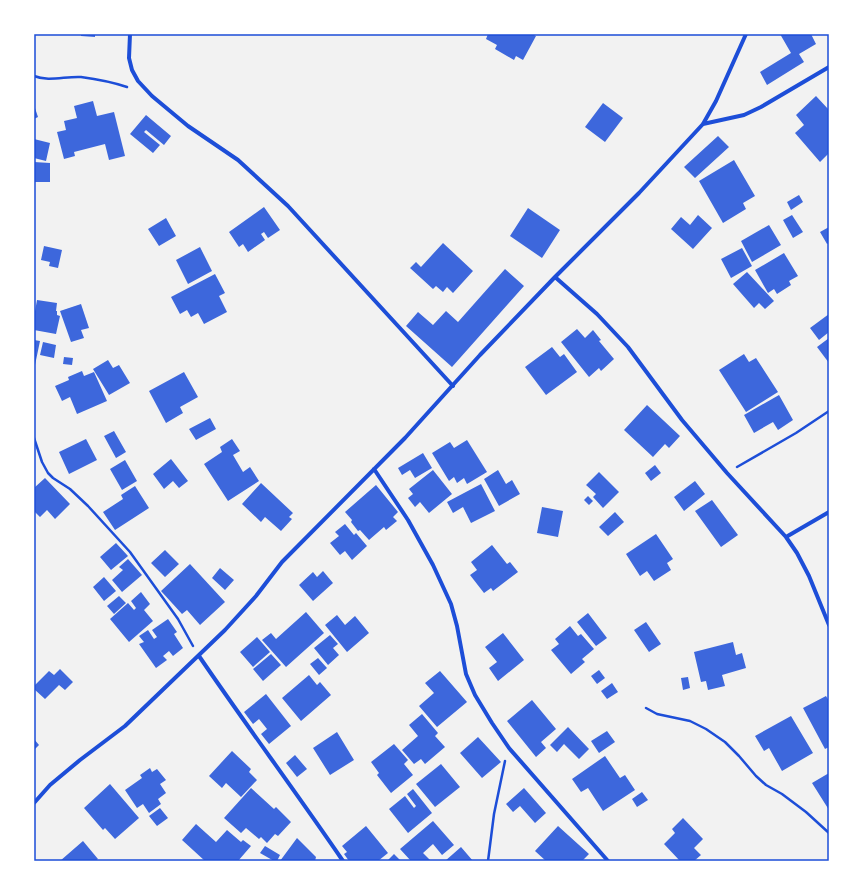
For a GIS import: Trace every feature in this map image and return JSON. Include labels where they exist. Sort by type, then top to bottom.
[{"type":"street","points":[[130,34],[129,58],[132,70],[138,81],[152,96],[188,126],[238,160],[288,206],[331,255],[452,386]]},
{"type":"street","points":[[34,804],[50,786],[80,760],[125,726],[225,630],[282,562],[374,469],[480,355],[639,193],[703,124],[716,101],[746,34]]},
{"type":"street","points":[[703,124],[744,115],[761,107],[829,66]]},
{"type":"street","points":[[555,277],[596,314],[628,346],[682,420],[727,473],[786,537],[809,576],[829,625]]},
{"type":"street","points":[[374,469],[408,520],[433,565],[451,604],[457,626],[466,674],[475,695],[509,748],[608,861]]},
{"type":"street","points":[[786,537],[829,512]]},
{"type":"street","points":[[199,656],[343,861]]},
{"type":"path","points":[[34,76],[42,78],[80,77],[98,79],[134,89],[152,96]]},
{"type":"path","points":[[727,473],[796,433],[829,411]]},
{"type":"path","points":[[34,438],[42,462],[48,473],[75,493],[130,552],[178,619],[199,656]]},
{"type":"path","points":[[646,708],[657,714],[690,721],[706,729],[725,742],[766,785],[782,794],[806,812],[829,833]]},
{"type":"path","points":[[488,861],[500,782],[509,748]]},
{"type":"building","points":[[81,34],[95,34],[95,37],[81,36]]},
{"type":"building","points":[[488,34],[532,34],[536,36],[523,60],[516,56],[514,60],[495,49],[497,45],[486,39]]},
{"type":"building","points":[[780,34],[811,34],[816,44],[799,54],[804,62],[767,85],[760,72],[791,53]]},
{"type":"building","points":[[816,96],[829,110],[829,153],[820,162],[795,133],[804,125],[796,115]]},
{"type":"building","points":[[93,101],[97,116],[114,112],[125,156],[109,160],[105,144],[74,152],[75,156],[64,159],[57,132],[66,130],[64,121],[77,118],[74,106]]},
{"type":"building","points":[[603,103],[623,118],[605,142],[585,127]]},
{"type":"building","points":[[34,105],[38,117],[34,119]]},
{"type":"building","points":[[146,115],[171,136],[164,145],[146,130],[144,132],[160,145],[153,153],[130,134]]},
{"type":"building","points":[[718,136],[729,147],[695,178],[684,167]]},
{"type":"building","points":[[34,139],[50,143],[46,161],[34,158]]},
{"type":"building","points":[[734,160],[755,196],[743,203],[746,209],[723,223],[699,181]]},
{"type":"building","points":[[34,162],[50,163],[50,182],[34,182]]},
{"type":"building","points":[[799,195],[803,202],[791,210],[787,202]]},
{"type":"building","points":[[264,207],[280,230],[268,238],[264,232],[261,234],[265,240],[248,252],[243,244],[239,247],[229,232]]},
{"type":"building","points":[[528,208],[560,230],[542,258],[510,236]]},
{"type":"building","points":[[698,215],[712,228],[693,249],[671,229],[681,217],[690,225]]},
{"type":"building","points":[[792,215],[803,232],[793,238],[783,220]]},
{"type":"building","points":[[166,218],[176,236],[159,246],[148,229]]},
{"type":"building","points":[[769,225],[781,245],[752,262],[741,241]]},
{"type":"building","points":[[829,227],[829,243],[827,244],[820,232]]},
{"type":"building","points":[[443,243],[473,271],[453,293],[447,287],[443,292],[436,286],[433,289],[410,268],[416,262],[421,267]]},
{"type":"building","points":[[44,246],[62,250],[58,268],[49,266],[50,262],[41,260]]},
{"type":"building","points":[[200,247],[212,271],[188,284],[176,260]]},
{"type":"building","points":[[742,248],[752,266],[731,278],[721,259]]},
{"type":"building","points":[[784,253],[798,276],[789,281],[791,285],[777,294],[774,289],[768,293],[755,270]]},
{"type":"building","points":[[505,269],[524,286],[452,367],[406,326],[418,312],[433,325],[446,311],[458,322]]},
{"type":"building","points":[[747,272],[774,301],[765,309],[759,303],[754,308],[733,284]]},
{"type":"building","points":[[215,274],[225,293],[219,296],[227,312],[204,324],[198,313],[191,317],[187,310],[180,314],[171,297]]},
{"type":"building","points":[[37,300],[57,303],[56,311],[57,315],[60,316],[56,334],[34,330],[34,317]]},
{"type":"building","points":[[81,304],[89,328],[81,330],[84,338],[71,342],[60,311]]},
{"type":"building","points":[[829,314],[829,332],[819,340],[810,328]]},
{"type":"building","points":[[577,329],[585,338],[593,330],[601,340],[599,341],[614,359],[601,371],[599,368],[589,377],[561,342]]},
{"type":"building","points":[[829,338],[829,363],[817,347]]},
{"type":"building","points":[[34,340],[40,341],[35,365],[34,364]]},
{"type":"building","points":[[43,342],[56,345],[54,358],[40,355]]},
{"type":"building","points":[[552,347],[560,357],[564,354],[577,372],[546,395],[525,367]]},
{"type":"building","points":[[744,354],[749,362],[756,358],[778,392],[746,412],[719,370]]},
{"type":"building","points":[[64,357],[73,358],[72,365],[63,364]]},
{"type":"building","points":[[108,360],[113,368],[119,365],[130,383],[109,395],[93,369]]},
{"type":"building","points":[[82,371],[84,376],[94,372],[107,401],[77,414],[70,397],[62,401],[55,386],[69,380],[68,377]]},
{"type":"building","points":[[184,372],[198,397],[180,407],[183,413],[166,423],[149,391]]},
{"type":"building","points":[[779,395],[793,420],[778,430],[773,422],[754,433],[744,415]]},
{"type":"building","points":[[647,405],[680,436],[669,448],[665,444],[653,457],[624,430]]},
{"type":"building","points":[[210,418],[216,429],[196,440],[189,429]]},
{"type":"building","points":[[114,431],[126,452],[116,458],[104,436]]},
{"type":"building","points":[[86,439],[97,460],[69,474],[59,452]]},
{"type":"building","points":[[232,439],[240,451],[233,455],[243,472],[250,467],[259,481],[228,501],[204,464],[222,452],[220,447]]},
{"type":"building","points":[[467,440],[487,472],[467,484],[464,478],[457,483],[454,477],[449,481],[432,453],[450,442],[454,448]]},
{"type":"building","points":[[423,453],[432,468],[415,478],[410,470],[402,475],[398,468]]},
{"type":"building","points":[[171,459],[188,481],[179,488],[173,481],[164,489],[153,474]]},
{"type":"building","points":[[125,460],[137,481],[122,490],[110,469]]},
{"type":"building","points":[[655,465],[661,473],[651,481],[645,473]]},
{"type":"building","points":[[433,470],[452,494],[429,513],[420,502],[415,507],[408,498],[413,494],[409,489]]},
{"type":"building","points":[[498,470],[506,484],[512,480],[520,494],[499,506],[484,479]]},
{"type":"building","points":[[599,472],[619,492],[603,508],[593,497],[596,494],[586,485]]},
{"type":"building","points":[[45,478],[70,504],[55,519],[47,510],[40,517],[34,511],[34,488]]},
{"type":"building","points":[[695,481],[705,494],[684,511],[674,497]]},
{"type":"building","points":[[261,483],[293,513],[289,517],[292,519],[281,531],[265,517],[261,522],[242,504]]},
{"type":"building","points":[[481,484],[495,511],[471,523],[463,507],[453,513],[447,502]]},
{"type":"building","points":[[376,485],[398,512],[393,517],[397,521],[386,530],[384,527],[369,540],[360,530],[358,531],[351,522],[352,520],[345,512]]},
{"type":"building","points":[[135,486],[149,508],[115,530],[103,512],[123,499],[121,495]]},
{"type":"building","points":[[588,496],[593,501],[589,505],[584,500]]},
{"type":"building","points":[[712,500],[738,535],[721,547],[695,511]]},
{"type":"building","points":[[542,507],[563,511],[558,537],[537,533]]},
{"type":"building","points":[[615,512],[624,522],[608,536],[599,527]]},
{"type":"building","points":[[345,524],[354,535],[356,533],[367,546],[352,560],[345,551],[340,555],[330,543],[339,536],[335,532]]},
{"type":"building","points":[[656,534],[673,559],[667,563],[671,570],[654,581],[647,571],[640,576],[626,554]]},
{"type":"building","points":[[116,543],[128,556],[111,570],[100,557]]},
{"type":"building","points":[[492,545],[507,564],[510,562],[518,572],[493,591],[491,588],[484,593],[470,575],[477,570],[471,562]]},
{"type":"building","points":[[165,550],[179,564],[165,577],[151,563]]},
{"type":"building","points":[[128,559],[142,575],[122,592],[112,580],[123,570],[119,567]]},
{"type":"building","points":[[190,564],[225,602],[200,625],[187,610],[182,614],[161,591]]},
{"type":"building","points":[[220,568],[234,580],[225,590],[212,578]]},
{"type":"building","points":[[323,571],[333,583],[313,601],[299,585],[313,572],[317,577]]},
{"type":"building","points":[[104,577],[116,591],[104,601],[93,587]]},
{"type":"building","points":[[141,592],[150,604],[144,610],[153,621],[129,642],[110,619],[128,603],[134,610],[136,608],[131,601]]},
{"type":"building","points":[[119,596],[126,603],[114,614],[107,606]]},
{"type":"building","points":[[306,612],[324,633],[286,667],[262,640],[271,633],[276,639]]},
{"type":"building","points":[[588,613],[607,638],[596,646],[577,622]]},
{"type":"building","points":[[337,615],[345,625],[355,616],[369,633],[347,652],[325,625]]},
{"type":"building","points":[[168,619],[177,632],[174,634],[183,648],[173,656],[169,651],[163,656],[167,660],[156,668],[139,644],[144,642],[139,636],[148,630],[154,639],[157,637],[152,630]]},
{"type":"building","points":[[646,622],[661,644],[649,652],[634,630]]},
{"type":"building","points":[[570,626],[578,636],[581,634],[594,649],[582,659],[585,662],[571,674],[551,650],[559,644],[555,639]]},
{"type":"building","points":[[503,633],[524,660],[498,681],[489,668],[497,662],[485,647]]},
{"type":"building","points":[[330,635],[338,644],[333,648],[339,655],[328,665],[314,648]]},
{"type":"building","points":[[257,637],[270,652],[253,667],[240,652]]},
{"type":"building","points":[[733,642],[736,655],[742,653],[746,668],[722,675],[725,686],[708,690],[706,681],[701,682],[694,652]]},
{"type":"building","points":[[271,654],[281,665],[263,681],[253,669]]},
{"type":"building","points":[[318,658],[327,668],[319,675],[310,664]]},
{"type":"building","points":[[60,669],[73,682],[65,690],[59,685],[45,699],[34,689],[34,686],[49,671],[54,675]]},
{"type":"building","points":[[599,670],[605,678],[597,684],[591,676]]},
{"type":"building","points":[[440,671],[467,702],[437,727],[419,706],[434,693],[425,683]]},
{"type":"building","points":[[309,675],[317,685],[320,682],[331,695],[301,721],[282,698]]},
{"type":"building","points":[[688,677],[690,688],[683,690],[681,678]]},
{"type":"building","points":[[612,683],[618,692],[607,699],[601,691]]},
{"type":"building","points":[[266,694],[291,726],[269,744],[261,734],[267,729],[259,719],[253,724],[244,712]]},
{"type":"building","points":[[826,696],[829,701],[829,747],[825,749],[803,708]]},
{"type":"building","points":[[532,700],[556,729],[541,742],[546,748],[536,757],[507,721]]},
{"type":"building","points":[[422,714],[438,733],[435,736],[445,747],[425,764],[421,759],[414,764],[402,750],[418,736],[409,725]]},
{"type":"building","points":[[791,716],[813,753],[782,771],[769,748],[764,751],[755,736]]},
{"type":"building","points":[[568,727],[589,749],[579,759],[564,744],[557,752],[550,745]]},
{"type":"building","points":[[607,731],[615,742],[599,753],[591,741]]},
{"type":"building","points":[[337,732],[354,760],[330,775],[313,748]]},
{"type":"building","points":[[478,737],[501,762],[482,778],[460,753]]},
{"type":"building","points":[[34,739],[39,745],[34,750]]},
{"type":"building","points":[[394,744],[408,760],[404,764],[413,775],[391,793],[377,775],[379,773],[371,762]]},
{"type":"building","points":[[232,751],[251,769],[249,772],[257,780],[241,797],[226,783],[222,788],[209,776]]},
{"type":"building","points":[[295,755],[307,769],[297,777],[286,763]]},
{"type":"building","points":[[605,756],[620,778],[625,775],[635,790],[603,811],[588,788],[581,792],[572,779]]},
{"type":"building","points":[[441,764],[460,787],[435,807],[416,784]]},
{"type":"building","points":[[150,768],[152,772],[157,769],[166,780],[160,784],[166,793],[158,799],[161,804],[149,813],[143,804],[137,808],[125,790],[142,778],[140,775]]},
{"type":"building","points":[[829,773],[829,810],[812,783]]},
{"type":"building","points":[[110,784],[139,818],[115,839],[105,828],[103,830],[84,808]]},
{"type":"building","points":[[251,788],[274,809],[276,807],[291,822],[278,836],[275,834],[267,843],[261,837],[259,839],[246,828],[241,833],[224,818]]},
{"type":"building","points":[[524,788],[546,813],[535,823],[520,806],[513,812],[506,804]]},
{"type":"building","points":[[413,789],[432,813],[408,833],[389,809],[405,796],[414,808],[416,806],[407,794]]},
{"type":"building","points":[[642,792],[648,800],[637,807],[632,799]]},
{"type":"building","points":[[160,808],[168,818],[157,826],[149,816]]},
{"type":"building","points":[[683,818],[703,839],[694,848],[701,855],[694,861],[680,861],[664,844],[675,833],[672,829]]},
{"type":"building","points":[[433,821],[454,845],[442,855],[433,844],[423,853],[431,861],[411,861],[400,849]]},
{"type":"building","points":[[196,824],[216,842],[227,830],[241,842],[243,840],[251,846],[238,861],[205,861],[182,840]]},
{"type":"building","points":[[366,826],[388,853],[378,861],[349,861],[344,854],[347,852],[342,846]]},
{"type":"building","points":[[558,826],[589,854],[582,861],[546,861],[535,851]]},
{"type":"building","points":[[297,838],[316,857],[315,861],[280,861]]},
{"type":"building","points":[[83,841],[98,859],[95,861],[60,861]]},
{"type":"building","points":[[265,846],[280,855],[277,861],[274,861],[260,853]]},
{"type":"building","points":[[461,847],[473,861],[445,861]]},
{"type":"building","points":[[394,854],[401,861],[387,861]]}]
